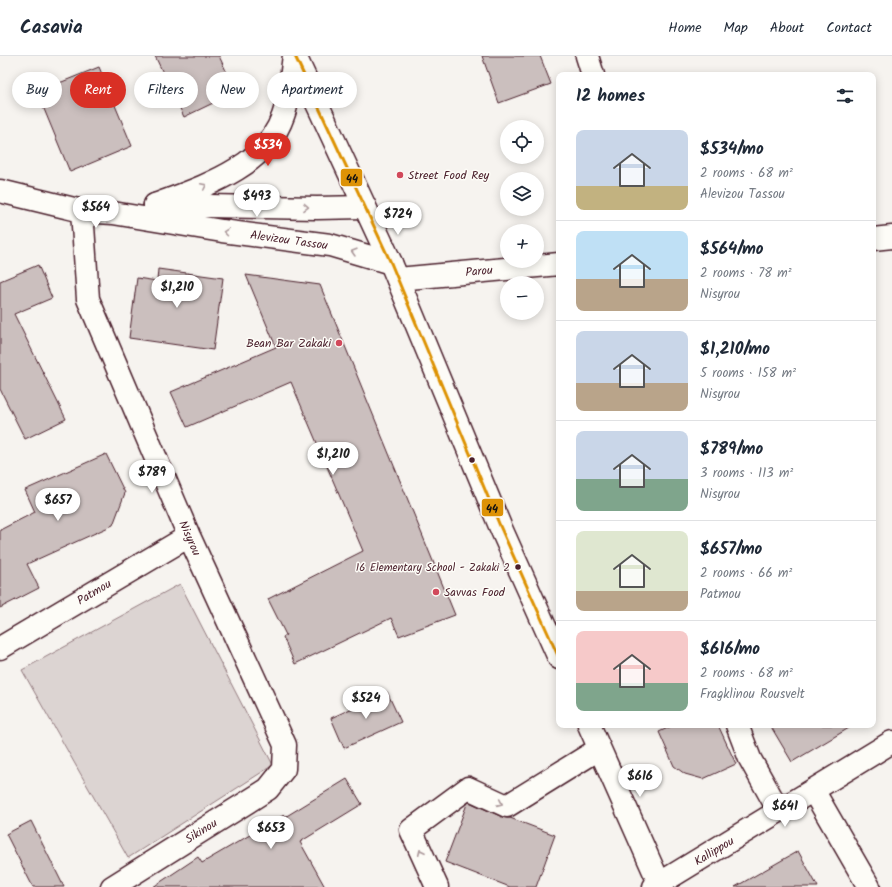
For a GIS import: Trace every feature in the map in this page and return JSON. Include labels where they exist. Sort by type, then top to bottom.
[{"type":"street","points":[[155,205],[198,189],[232,172],[258,153],[274,136],[283,116],[289,94],[294,56]]},
{"type":"street","points":[[294,56],[395,271],[500,526],[556,651]]},
{"type":"street","points":[[587,56],[592,72]]},
{"type":"street","name":"Alevizou Tassou","points":[[0,191],[82,212],[113,213],[222,231],[330,245],[395,271]]},
{"type":"street","name":"Alevizou Tassou","points":[[113,213],[155,205],[317,208],[365,207]]},
{"type":"street","name":"Nisyrou","points":[[82,212],[88,299],[189,536],[285,745],[284,769]]},
{"type":"street","points":[[876,239],[892,237]]},
{"type":"street","name":"Parou","points":[[395,271],[556,264]]},
{"type":"street","name":"Patmou","points":[[0,648],[189,536]]},
{"type":"street","points":[[590,728],[658,886]]},
{"type":"street","points":[[738,728],[750,759],[779,811]]},
{"type":"street","name":"Kallippou","points":[[658,886],[892,742]]},
{"type":"street","points":[[437,887],[411,830],[468,788],[507,806],[600,749]]},
{"type":"street","name":"Sikinou","points":[[112,887],[268,789],[284,769]]},
{"type":"street","points":[[813,790],[869,887]]},
{"type":"shaded area","points":[[180,584],[273,765],[128,858],[22,670]]},
{"type":"building","points":[[155,56],[219,56],[227,72],[206,72],[206,106],[184,117],[180,108],[198,108],[198,72],[163,72]]},
{"type":"building","points":[[482,56],[540,56],[551,84],[499,103]]},
{"type":"building","points":[[99,67],[101,72],[87,72]]},
{"type":"building","points":[[70,79],[70,108],[116,108],[132,146],[70,172],[44,108],[62,108],[62,82]]},
{"type":"building","points":[[38,265],[52,298],[14,314],[66,419],[25,439],[0,389],[0,281]]},
{"type":"building","points":[[158,269],[223,278],[213,350],[129,338],[137,278],[157,281]]},
{"type":"building","points":[[246,275],[320,285],[455,615],[399,636],[391,618],[295,664],[283,637],[286,635],[268,599],[363,551],[291,382],[187,427],[171,392],[276,347]]},
{"type":"building","points":[[106,454],[125,493],[113,525],[27,564],[39,588],[0,608],[0,530],[35,512],[25,490]]},
{"type":"building","points":[[387,692],[401,722],[344,748],[331,718]]},
{"type":"building","points":[[668,728],[719,728],[736,764],[703,779],[685,774],[674,766],[659,732]]},
{"type":"building","points":[[772,728],[849,728],[792,762]]},
{"type":"building","points":[[347,779],[362,804],[300,842],[325,887],[153,887],[198,857],[202,863],[284,815],[285,817]]},
{"type":"building","points":[[469,802],[502,817],[510,818],[555,835],[536,887],[510,887],[445,862]]},
{"type":"building","points":[[31,821],[64,887],[33,887],[6,834]]},
{"type":"building","points":[[798,851],[818,887],[735,887]]},
{"type":"transit line","name":"44","points":[[295,56],[391,263],[500,526],[556,651]]},
{"type":"place","name":"Street Food Rey","points":[[400,175]]},
{"type":"place","name":"Bean Bar Zakaki","points":[[339,343]]},
{"type":"place","name":"16 Elementary School - Zakaki 2","points":[[518,567]]},
{"type":"place","name":"Savvas Food","points":[[436,592]]}]
